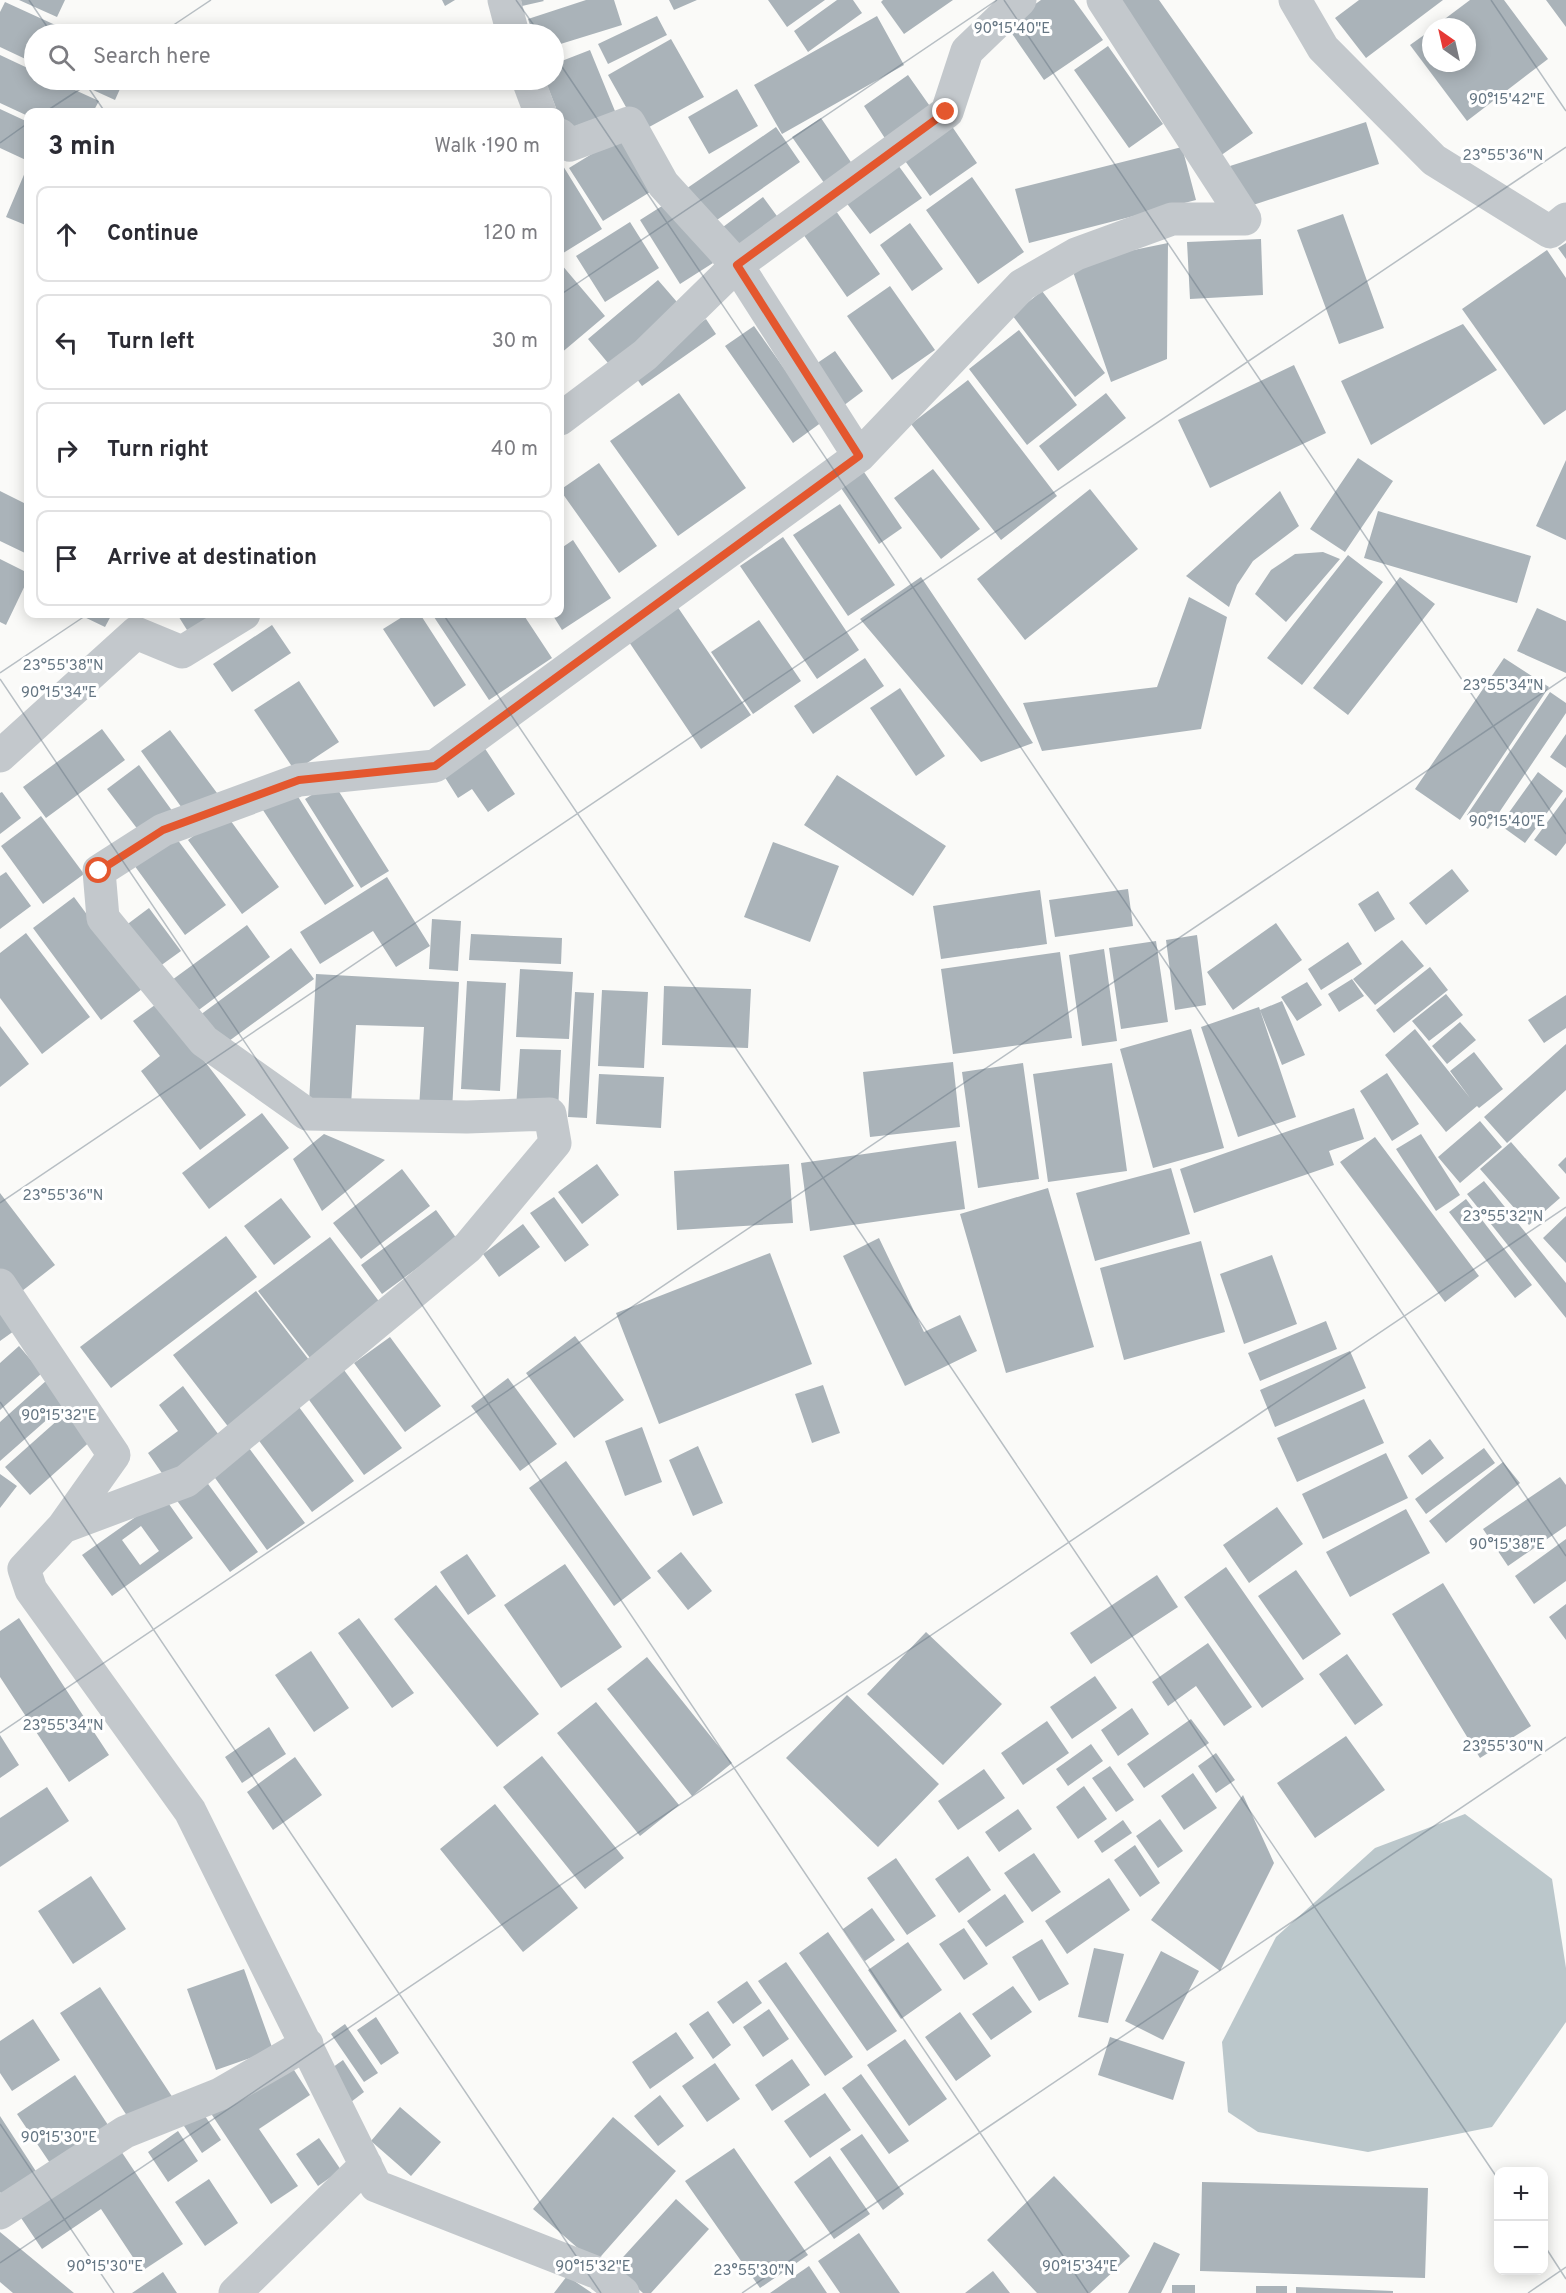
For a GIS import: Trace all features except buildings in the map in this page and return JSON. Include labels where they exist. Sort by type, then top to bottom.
[{"type":"street","points":[[504,0],[510,24]]},
{"type":"street","points":[[564,416],[645,355],[737,265],[946,112],[967,51],[1020,0]]},
{"type":"street","points":[[63,1527],[186,1481],[468,1247],[555,1143],[550,1114],[467,1117],[307,1114],[204,1041],[102,918],[99,871],[163,830],[299,780],[435,766],[859,456],[1022,285],[1076,254],[1172,219],[1245,219],[1103,0]]},
{"type":"street","points":[[1295,0],[1323,48],[1434,160],[1550,231],[1566,219]]},
{"type":"street","points":[[532,90],[538,108]]},
{"type":"street","points":[[564,139],[570,145],[629,123],[663,184],[737,265],[859,456]]},
{"type":"street","points":[[0,756],[136,633],[182,652],[237,618]]},
{"type":"street","points":[[0,1285],[114,1455],[63,1527],[24,1569],[31,1590],[189,1812],[307,2044],[375,2186],[598,2273],[623,2293]]},
{"type":"street","points":[[0,2214],[125,2132],[220,2094],[307,2044]]},
{"type":"street","points":[[235,2293],[366,2165]]},
{"type":"shaded area","points":[[1465,1814],[1552,1879],[1566,1968],[1566,2022],[1492,2127],[1368,2152],[1258,2132],[1228,2112],[1222,2042],[1276,1937],[1375,1848]]},
{"type":"route","points":[[99,871],[163,830],[299,780],[435,766],[859,456],[737,265],[946,112]]}]
